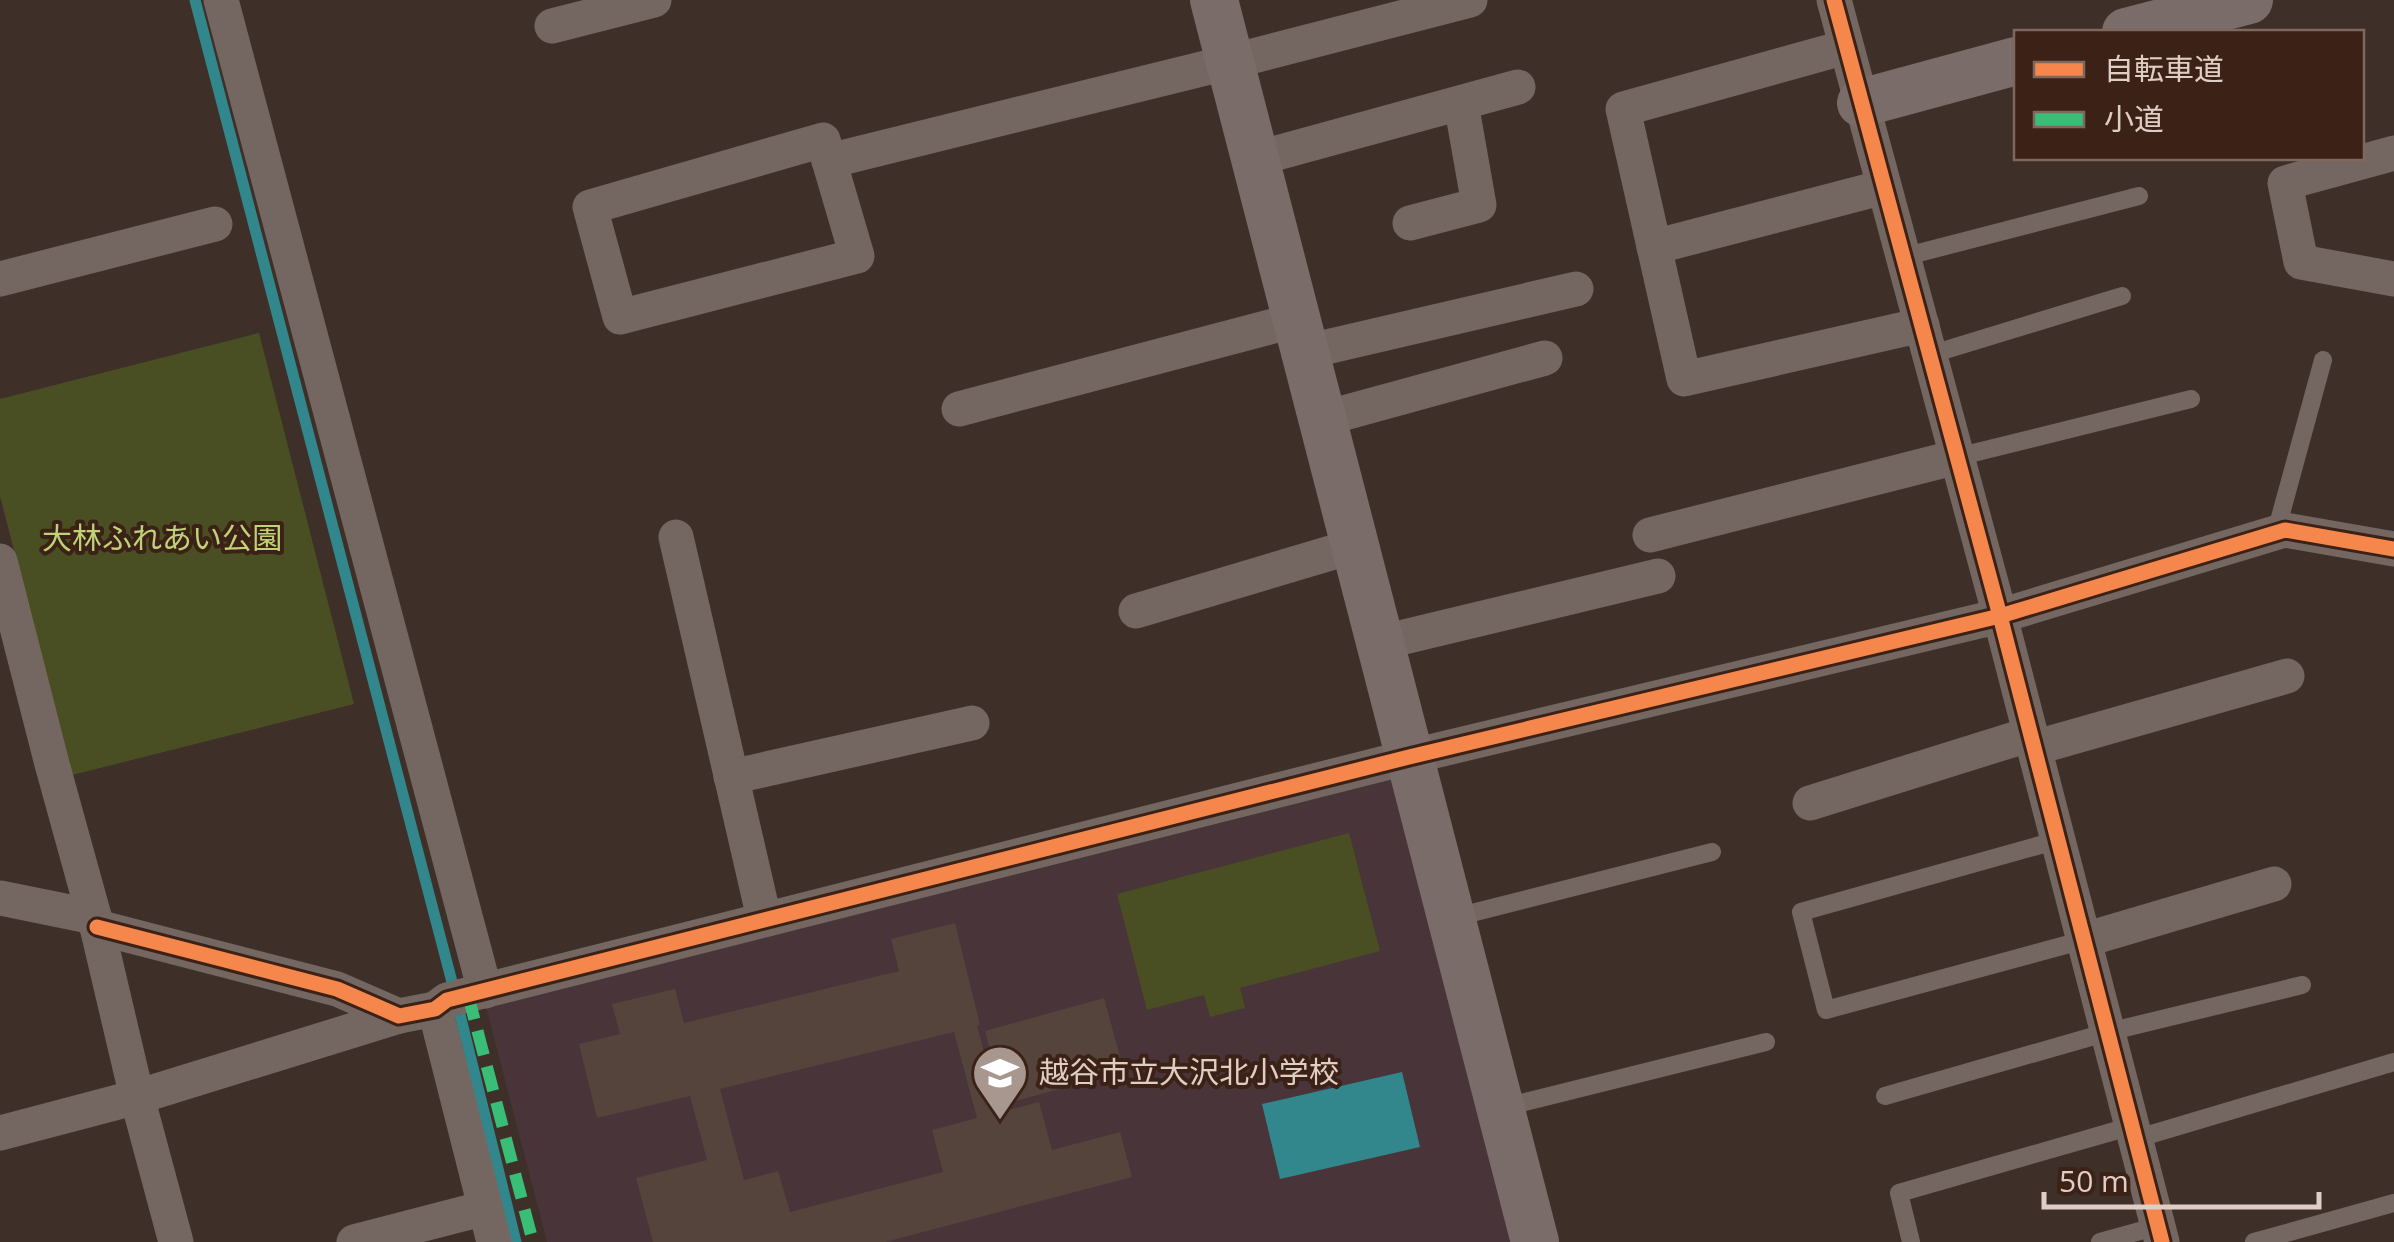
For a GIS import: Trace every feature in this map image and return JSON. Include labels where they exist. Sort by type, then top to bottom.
[{"type":"street","points":[[221,0],[485,991]]},
{"type":"street","points":[[552,26],[654,0]]},
{"type":"street","points":[[1214,0],[1535,1242]]},
{"type":"street","points":[[828,161],[1470,0]]},
{"type":"street","points":[[1834,0],[2000,616],[2160,1234]]},
{"type":"street","points":[[2134,30],[2249,0]]},
{"type":"street","points":[[1846,47],[1623,109],[1684,379],[1925,340]]},
{"type":"street","points":[[1861,102],[2014,63]]},
{"type":"street","points":[[1255,159],[1518,87]]},
{"type":"street","points":[[1410,223],[1479,205],[1461,103]]},
{"type":"street","points":[[823,140],[828,161],[857,256],[620,317],[590,207],[823,140]]},
{"type":"street","points":[[2394,153],[2284,184],[2301,262],[2394,280]]},
{"type":"street","points":[[1654,247],[1884,187]]},
{"type":"street","points":[[0,279],[214,224]]},
{"type":"street","points":[[960,409],[1300,336],[1576,288]]},
{"type":"street","points":[[1322,418],[1545,358]]},
{"type":"street","points":[[1650,535],[1957,457]]},
{"type":"street","points":[[0,1133],[137,1097],[399,1016],[436,1010],[446,1000],[1410,757],[2000,616],[2284,530],[2394,549]]},
{"type":"street","points":[[676,536],[764,918]]},
{"type":"street","points":[[1136,611],[1354,546]]},
{"type":"street","points":[[0,561],[14,674],[95,922],[176,1242]]},
{"type":"street","points":[[1380,643],[1658,576]]},
{"type":"street","points":[[1810,803],[2287,676]]},
{"type":"street","points":[[731,778],[972,723]]},
{"type":"street","points":[[2084,940],[2274,884]]},
{"type":"street","points":[[0,898],[336,988],[399,1016]]},
{"type":"street","points":[[354,1242],[490,1225],[436,1010]]},
{"type":"lane","points":[[1903,256],[2138,196]]},
{"type":"lane","points":[[1925,340],[2122,296]]},
{"type":"lane","points":[[2276,532],[2324,360]]},
{"type":"lane","points":[[1957,457],[2191,399]]},
{"type":"lane","points":[[2058,840],[1801,912],[1826,1010],[2084,940]]},
{"type":"lane","points":[[1451,918],[1712,852]]},
{"type":"lane","points":[[1886,1096],[2108,1032],[2302,984]]},
{"type":"lane","points":[[1500,1108],[1766,1042]]},
{"type":"lane","points":[[1912,1242],[1899,1193],[2394,1062]]},
{"type":"lane","points":[[2254,1242],[2394,1204]]},
{"type":"lane","points":[[2100,1242],[2160,1234]]},
{"type":"shaded area","name":"越谷市立大沢北小学校","points":[[1392,766],[1514,1242],[547,1242],[485,1003]]},
{"type":"green space","name":"大林ふれあい公園","points":[[259,333],[354,704],[72,775],[0,496],[0,399]]},
{"type":"green space","points":[[1349,833],[1380,951],[1240,988],[1245,1008],[1210,1017],[1204,995],[1147,1010],[1117,894]]},
{"type":"water","points":[[1402,1072],[1420,1147],[1280,1179],[1262,1104]]},
{"type":"building","points":[[955,923],[1000,1112],[1039,1102],[1052,1150],[1120,1132],[1132,1177],[885,1242],[653,1242],[636,1178],[707,1160],[690,1096],[597,1118],[579,1044],[620,1034],[612,1004],[675,989],[684,1023],[899,971],[891,939]],"holes":[[[954,1032],[977,1118],[932,1130],[943,1172],[790,1212],[778,1171],[744,1180],[720,1089]]]},
{"type":"building","points":[[1104,998],[1124,1071],[1005,1104],[985,1031]]},
{"type":"waterway","points":[[195,0],[452,982],[516,1242]]},
{"type":"marked path","points":[[468,995],[533,1242]]},
{"type":"cycle path","points":[[1834,0],[2000,616],[2162,1242]]},
{"type":"cycle path","points":[[97,927],[337,989],[399,1016],[435,1009],[447,1000],[1409,757],[2000,616],[2285,530],[2394,549]]},
{"type":"place","name":"越谷市立大沢北小学校","points":[[1000,1122]]}]
